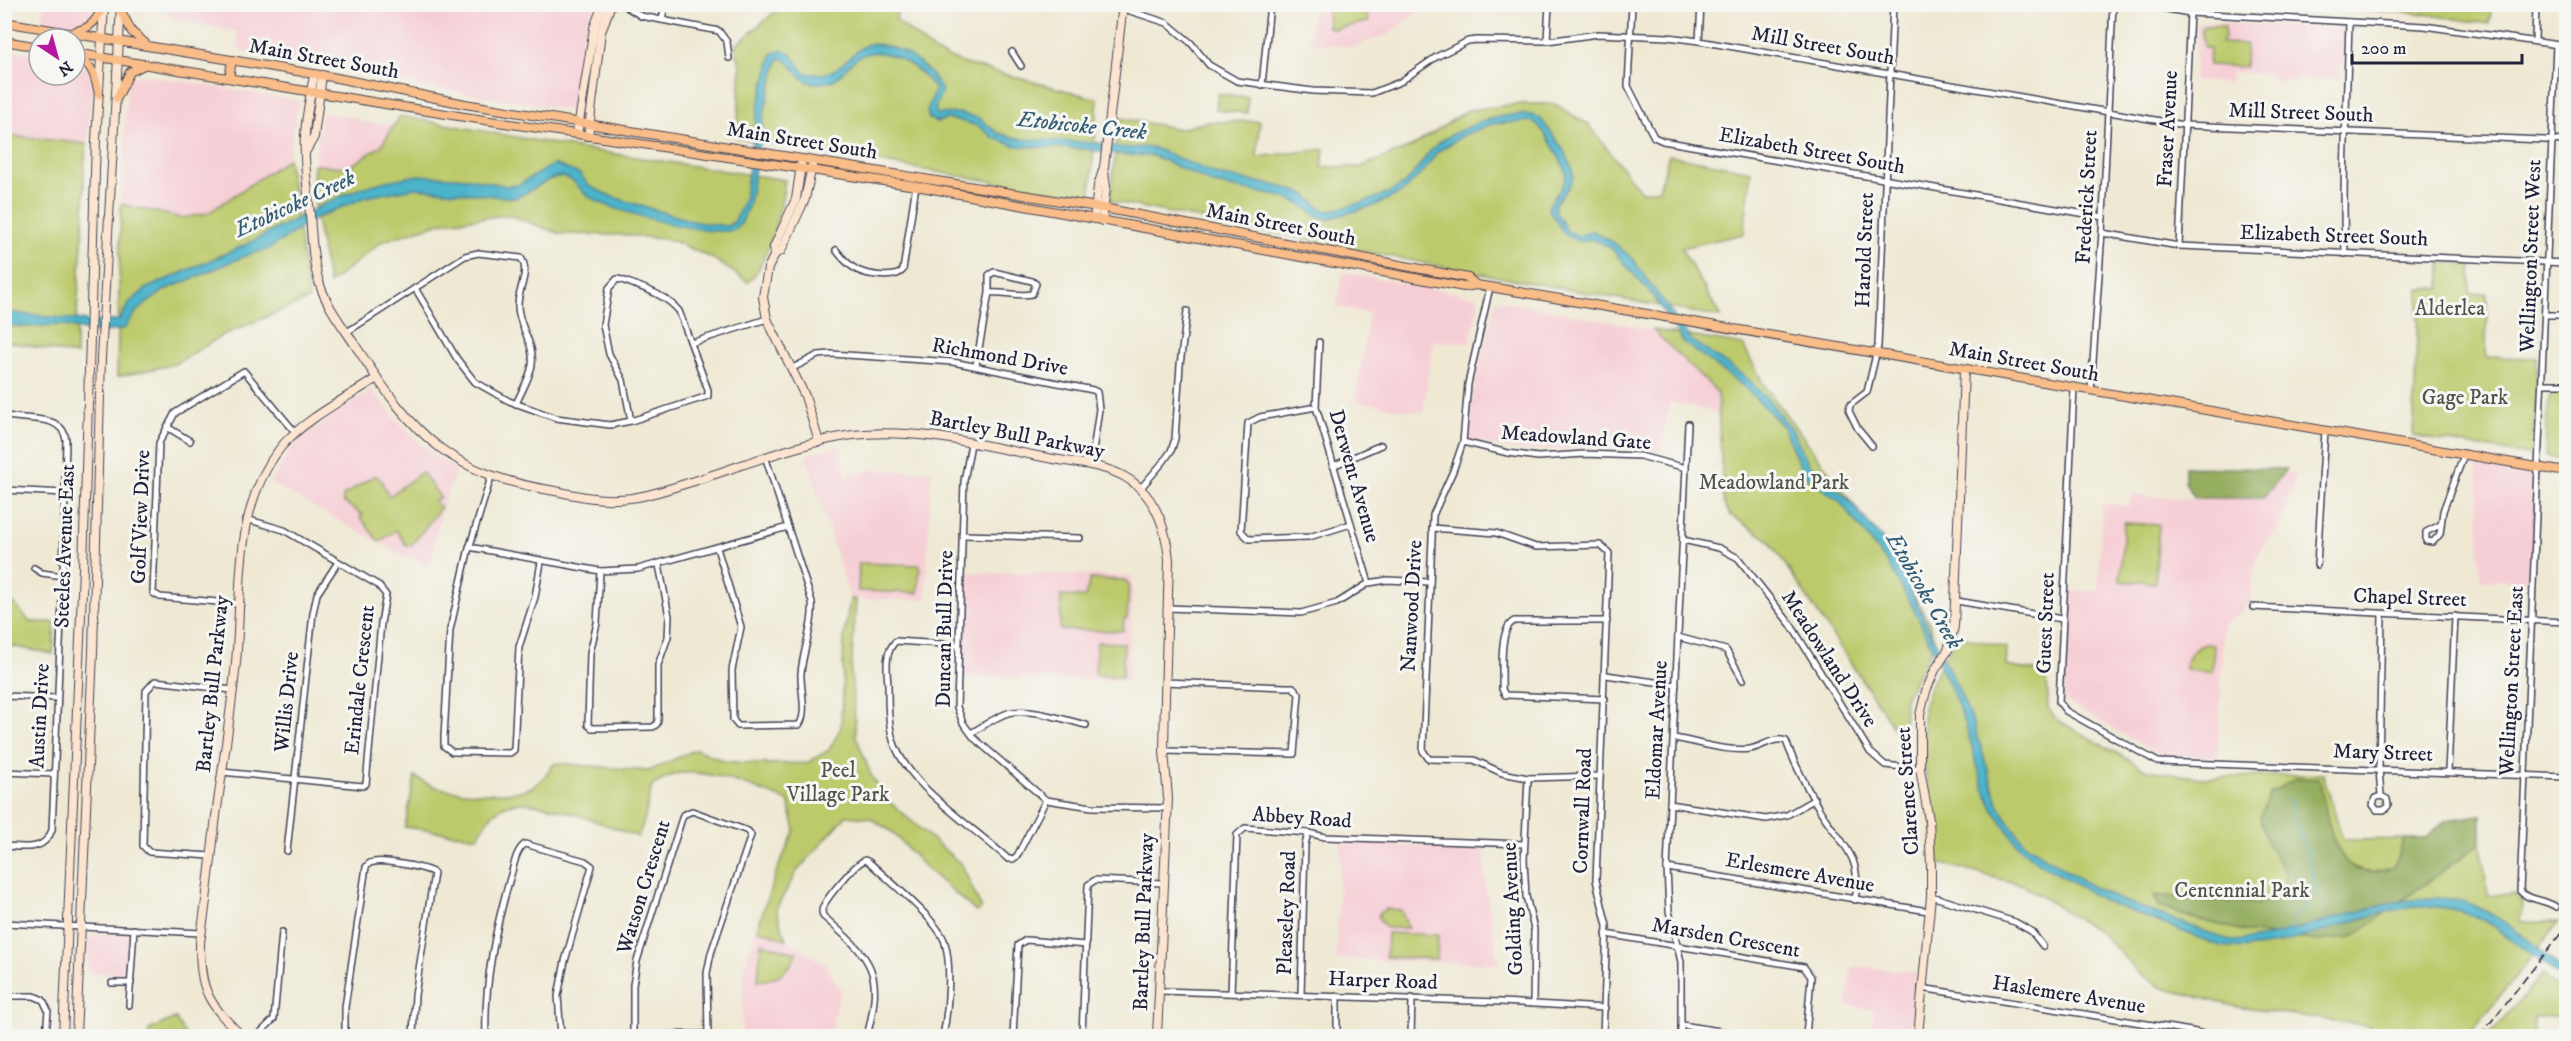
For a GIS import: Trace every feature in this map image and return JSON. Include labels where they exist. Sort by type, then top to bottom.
[{"type":"main road","points":[[87,27],[99,15],[103,4]]},
{"type":"main road","points":[[121,7],[132,32],[142,42],[151,46]]},
{"type":"main road","name":"Main Street South","points":[[4,22],[33,27]]},
{"type":"main road","name":"Main Street South","points":[[87,36],[318,75],[465,104],[579,122],[771,159],[1100,207],[1468,278],[1476,285]]},
{"type":"main road","points":[[4,41],[27,45]]},
{"type":"main road","name":"Main Street South","points":[[87,56],[588,136],[737,153]]},
{"type":"main road","points":[[230,78],[232,60]]},
{"type":"main road","points":[[87,62],[93,70],[99,94]]},
{"type":"main road","points":[[117,98],[126,77],[135,68],[146,64]]},
{"type":"main road","name":"Main Street South","points":[[917,182],[1098,220],[1464,287],[1476,285],[1490,287],[2566,472]]},
{"type":"street","name":"Steeles Avenue East","points":[[63,1036],[103,4]]},
{"type":"street","points":[[577,134],[594,28],[603,4]]},
{"type":"street","points":[[588,136],[601,32],[611,4]]},
{"type":"street","points":[[622,4],[641,15],[719,31],[727,42],[729,58]]},
{"type":"street","points":[[662,20],[665,4]]},
{"type":"street","name":"Mill Street South","points":[[1109,4],[1123,6],[1167,23],[1191,43],[1209,65],[1237,81],[1313,91],[1372,93],[1400,82],[1436,57],[1468,41],[1487,39],[1547,41],[1598,34],[1699,41],[2184,125],[2566,141]]},
{"type":"street","points":[[1262,85],[1270,4]]},
{"type":"street","points":[[1547,41],[1549,4]]},
{"type":"street","name":"Elizabeth Street South","points":[[1632,4],[1628,86],[1654,137],[1663,141],[1885,181],[2103,217]]},
{"type":"street","points":[[1699,41],[1701,4]]},
{"type":"street","name":"Harold Street","points":[[1872,446],[1858,429],[1849,411],[1850,405],[1867,392],[1876,353],[1893,4]]},
{"type":"street","name":"Frederick Street","points":[[2091,391],[2114,4]]},
{"type":"street","points":[[2139,4],[2190,14],[2424,26],[2566,46]]},
{"type":"street","points":[[2535,41],[2536,4]]},
{"type":"street","points":[[1098,220],[1106,187],[1104,167],[1108,118],[1123,6]]},
{"type":"street","name":"Steeles Avenue East","points":[[76,1036],[93,641],[101,358],[121,7]]},
{"type":"street","name":"Fraser Avenue","points":[[2179,246],[2190,14]]},
{"type":"street","points":[[2345,254],[2343,196],[2349,22]]},
{"type":"street","name":"Wellington Street West","points":[[2538,468],[2556,45]]},
{"type":"street","points":[[1012,52],[1021,66]]},
{"type":"street","name":"Bartley Bull Parkway","points":[[318,75],[315,93],[314,137],[306,152],[312,234],[319,282],[324,296],[377,378],[412,424],[453,458],[491,477],[542,489],[616,499],[651,495],[819,442],[852,435],[904,434],[935,436],[1091,466],[1125,477],[1140,489],[1159,514],[1167,540],[1168,608],[1164,751],[1167,808],[1157,1036]]},
{"type":"street","points":[[801,164],[796,200],[774,247],[775,254],[765,282],[763,297],[767,319],[805,396],[819,442]]},
{"type":"street","points":[[775,254],[781,251],[805,199],[812,165]]},
{"type":"street","points":[[836,250],[844,260],[859,271],[894,276],[900,274],[903,270],[917,182]]},
{"type":"street","name":"Elizabeth Street South","points":[[2102,233],[2179,246],[2566,263]]},
{"type":"street","points":[[347,332],[454,261],[472,253],[521,258],[526,264],[526,270],[518,296],[518,310],[531,346],[532,368],[516,404]]},
{"type":"street","points":[[976,365],[989,293],[989,275],[994,272],[1036,284],[1032,294],[1025,296],[989,293]]},
{"type":"street","points":[[415,288],[457,359],[475,382],[500,398],[556,417],[610,425],[631,422],[708,396],[708,390],[679,311],[672,302],[622,280],[617,279],[609,288],[603,325],[609,354],[623,380],[631,422]]},
{"type":"street","name":"Nanwood Drive","points":[[1490,287],[1468,384],[1462,442],[1453,471],[1435,508],[1432,528],[1422,741],[1426,756],[1434,760],[1474,760],[1502,773],[1528,778],[1600,776]]},
{"type":"street","points":[[1140,489],[1168,456],[1175,439],[1180,365],[1187,311]]},
{"type":"street","points":[[2545,315],[2566,315]]},
{"type":"street","points":[[690,343],[767,319]]},
{"type":"street","name":"Derwent Avenue","points":[[1319,342],[1316,407],[1369,583]]},
{"type":"street","name":"Richmond Drive","points":[[791,369],[818,355],[831,354],[953,362],[1097,392],[1099,409],[1091,466]]},
{"type":"street","name":"Golf View Drive","points":[[241,604],[160,597],[153,592],[159,443],[175,413],[244,370],[295,432]]},
{"type":"street","name":"Clarence Street","points":[[1918,1036],[1931,896],[1929,820],[1920,769],[1920,715],[1935,670],[1948,650],[1954,627],[1957,601],[1964,370]]},
{"type":"street","name":"Bartley Bull Parkway","points":[[242,1036],[210,1001],[203,987],[200,966],[201,933],[241,604],[242,550],[246,519],[260,484],[275,457],[295,432],[377,378]]},
{"type":"street","points":[[2542,384],[2566,384]]},
{"type":"street","name":"Guest Street","points":[[2074,388],[2059,702],[2063,708],[2158,762],[2199,763]]},
{"type":"street","points":[[1316,407],[1260,417],[1248,423],[1241,531],[1249,539],[1309,537],[1351,524]]},
{"type":"street","name":"Austin Drive","points":[[4,415],[21,419],[53,421],[61,427],[66,440],[66,493],[52,830],[47,841],[32,847],[4,846]]},
{"type":"street","name":"Eldomar Avenue","points":[[1681,1036],[1682,988],[1678,945],[1669,911],[1667,868],[1688,424]]},
{"type":"street","name":"Golf View Drive","points":[[166,427],[190,441]]},
{"type":"street","points":[[2318,565],[2325,430]]},
{"type":"street","name":"Meadowland Gate","points":[[1462,442],[1508,453],[1538,457],[1585,454],[1640,456],[1686,468]]},
{"type":"street","name":"Duncan Bull Drive","points":[[971,444],[964,481],[957,707],[959,716],[971,733],[999,762],[1046,800]]},
{"type":"street","points":[[1334,466],[1382,445]]},
{"type":"street","points":[[2439,525],[2464,455]]},
{"type":"street","points":[[717,548],[741,627],[732,670],[733,720],[738,726],[799,725],[803,718],[801,673],[813,614],[812,602],[766,459]]},
{"type":"street","name":"Wellington Street East","points":[[2538,468],[2520,891],[2522,895],[2545,900],[2556,907]]},
{"type":"street","points":[[491,477],[469,547],[450,630],[444,746],[452,753],[510,753],[514,750],[519,647],[536,597],[541,562]]},
{"type":"street","points":[[4,490],[66,493]]},
{"type":"street","name":"Erindale Crescent","points":[[222,772],[363,786],[366,784],[386,595],[378,585],[284,530],[246,519]]},
{"type":"street","points":[[469,547],[600,571],[659,565],[788,527]]},
{"type":"street","name":"Cornwall Road","points":[[1432,528],[1496,533],[1536,547],[1580,544],[1604,546],[1609,553],[1606,675],[1596,880],[1606,934],[1603,1036]]},
{"type":"street","points":[[962,535],[1080,538]]},
{"type":"street","name":"Meadowland Drive","points":[[1683,540],[1719,548],[1738,558],[1791,625],[1870,752],[1885,765],[1895,768],[1920,769]]},
{"type":"street","name":"Willis Drive","points":[[287,851],[313,613],[317,594],[338,562]]},
{"type":"street","points":[[600,571],[597,623],[590,653],[588,725],[592,728],[653,727],[658,720],[658,665],[668,637],[669,616],[659,565]]},
{"type":"street","points":[[34,568],[42,573],[63,576]]},
{"type":"street","points":[[1168,608],[1301,613],[1337,603],[1369,583],[1387,580],[1429,582]]},
{"type":"street","points":[[1957,601],[2062,619]]},
{"type":"street","name":"Chapel Street","points":[[2253,607],[2566,622]]},
{"type":"street","points":[[2381,796],[2379,769],[2382,614]]},
{"type":"street","points":[[2448,772],[2455,616]]},
{"type":"street","points":[[1605,699],[1504,695],[1502,689],[1503,644],[1507,626],[1514,621],[1607,621]]},
{"type":"street","points":[[1678,636],[1726,650],[1743,680]]},
{"type":"street","points":[[958,645],[896,641],[891,646],[887,667],[889,722],[902,760],[926,788],[1008,859],[1017,856],[1046,800],[1092,807],[1167,808]]},
{"type":"street","points":[[1606,675],[1676,685]]},
{"type":"street","points":[[211,856],[149,852],[142,846],[146,691],[155,681],[232,690]]},
{"type":"street","points":[[1164,751],[1294,754],[1299,694],[1293,687],[1165,682]]},
{"type":"street","points":[[4,696],[57,698]]},
{"type":"street","points":[[971,733],[1003,715],[1016,712],[1027,712],[1086,725]]},
{"type":"street","points":[[1674,738],[1740,750],[1763,746],[1781,739],[1786,741],[1821,812],[1853,857],[1856,868],[1855,900]]},
{"type":"street","name":"Mary Street","points":[[2199,763],[2566,777]]},
{"type":"street","points":[[4,772],[54,774]]},
{"type":"street","name":"Golding Avenue","points":[[1528,778],[1524,844],[1526,896],[1534,929],[1533,1004]]},
{"type":"street","points":[[1670,804],[1766,819],[1787,815],[1815,799]]},
{"type":"street","name":"Watson Crescent","points":[[633,1035],[633,985],[637,961],[684,815],[692,811],[748,831],[751,835],[711,953],[707,973],[708,1035]]},
{"type":"street","name":"Abbey Road","points":[[1231,993],[1237,835],[1245,828],[1308,833],[1325,837],[1524,844]]},
{"type":"street","name":"Pleaseley Road","points":[[1300,995],[1305,845],[1308,833]]},
{"type":"street","points":[[486,1036],[485,1018],[489,969],[498,920],[517,855],[525,844],[585,861],[592,866],[565,961],[558,996],[561,1036]]},
{"type":"street","points":[[867,1036],[875,1003],[876,983],[869,963],[859,948],[823,916],[822,912],[827,901],[860,862],[865,860],[934,924],[945,943],[948,978],[943,1036]]},
{"type":"street","points":[[345,1036],[345,1006],[366,867],[369,863],[378,862],[425,869],[434,873],[416,995],[413,1036]]},
{"type":"street","name":"Erlesmere Avenue","points":[[1667,868],[1928,911]]},
{"type":"street","points":[[1082,1036],[1088,885],[1091,882],[1163,883]]},
{"type":"street","points":[[1931,896],[2015,922],[2031,931],[2043,946]]},
{"type":"street","points":[[4,923],[201,933]]},
{"type":"street","points":[[129,1005],[134,929]]},
{"type":"street","points":[[257,1036],[274,1019],[282,932]]},
{"type":"street","name":"Marsden Crescent","points":[[1606,934],[1678,945],[1808,970],[1811,977],[1806,1036]]},
{"type":"street","points":[[1013,1036],[1017,945],[1026,940],[1086,945]]},
{"type":"street","points":[[112,983],[131,983]]},
{"type":"street","name":"Haslemere Avenue","points":[[1921,988],[2211,1036]]},
{"type":"street","name":"Harper Road","points":[[1160,991],[1412,998],[1605,1008]]},
{"type":"street","points":[[4,996],[34,996],[43,1000],[48,1010],[46,1036]]},
{"type":"street","points":[[1337,996],[1337,1036]]},
{"type":"street","points":[[1411,1036],[1412,998]]},
{"type":"street","points":[[1682,1025],[1751,1036]]},
{"type":"street","points":[[606,1036],[708,1035]]},
{"type":"shaded area","points":[[44,5],[94,5],[93,16],[80,26],[42,20]]},
{"type":"shaded area","points":[[163,5],[594,5],[583,34],[572,110],[423,86],[239,50],[238,32],[173,19],[167,14]]},
{"type":"shaded area","points":[[1313,5],[1447,5],[1416,13],[1391,33],[1353,47],[1310,43]]},
{"type":"shaded area","points":[[2197,22],[2344,28],[2341,79],[2272,80],[2272,74],[2231,72],[2230,83],[2194,81]]},
{"type":"shaded area","points":[[4,49],[27,52],[27,87],[87,87],[88,69],[93,83],[87,144],[5,135]]},
{"type":"shaded area","points":[[140,74],[299,101],[288,159],[208,213],[182,218],[121,204],[127,88],[131,79]]},
{"type":"shaded area","points":[[322,113],[359,118],[360,122],[394,125],[381,146],[349,167],[314,165]]},
{"type":"shaded area","points":[[1343,272],[1477,297],[1479,304],[1470,343],[1433,341],[1423,413],[1355,401],[1369,313],[1336,307]]},
{"type":"shaded area","points":[[1496,300],[1653,330],[1717,392],[1718,413],[1670,402],[1660,452],[1600,447],[1524,451],[1466,440],[1473,394]]},
{"type":"shaded area","points":[[371,389],[399,423],[419,442],[436,457],[456,468],[441,511],[430,566],[400,554],[270,483],[294,443]]},
{"type":"shaded area","points":[[839,446],[846,476],[870,470],[931,471],[926,600],[850,599],[806,455]]},
{"type":"shaded area","points":[[2477,457],[2538,468],[2533,581],[2480,580]]},
{"type":"shaded area","points":[[2219,466],[2297,474],[2279,526],[2260,550],[2253,577],[2250,604],[2223,626],[2218,757],[2157,754],[2064,700],[2070,591],[2098,591],[2102,504],[2130,505],[2132,495],[2214,501]]},
{"type":"shaded area","points":[[966,572],[1133,576],[1128,681],[961,676]]},
{"type":"shaded area","points":[[1341,843],[1485,849],[1485,884],[1499,964],[1336,959]]},
{"type":"shaded area","points":[[757,929],[786,939],[826,965],[841,991],[829,1036],[742,1036],[743,970]]},
{"type":"shaded area","points":[[97,933],[130,934],[127,975],[86,972],[88,940]]},
{"type":"shaded area","points":[[1852,966],[1916,972],[1911,1036],[1870,1036],[1874,1010],[1846,1005]]},
{"type":"green space","points":[[783,5],[898,5],[896,20],[935,52],[962,63],[1098,99],[1090,198],[737,138],[741,67],[735,46]]},
{"type":"green space","points":[[1327,5],[1364,5],[1369,22],[1333,29],[1328,27]]},
{"type":"green space","points":[[2187,5],[2492,5],[2489,24],[2410,12]]},
{"type":"green space","points":[[2203,26],[2225,26],[2225,36],[2221,43],[2246,44],[2245,67],[2209,65],[2210,48],[2204,47],[2201,29]]},
{"type":"green space","points":[[1218,94],[1248,97],[1247,113],[1216,110]]},
{"type":"green space","points":[[1518,104],[1555,104],[1589,125],[1641,192],[1659,189],[1669,155],[1751,171],[1744,234],[1681,248],[1721,317],[1459,270],[1110,201],[1119,118],[1180,129],[1206,122],[1260,121],[1257,157],[1324,149],[1322,167],[1361,167],[1413,146],[1468,110]]},
{"type":"green space","points":[[400,116],[577,148],[785,180],[781,205],[767,250],[755,274],[748,282],[712,258],[671,240],[628,235],[561,234],[509,215],[444,222],[383,241],[329,284],[315,210],[314,165],[349,167],[381,146]]},
{"type":"green space","points":[[4,135],[87,144],[76,355],[5,341]]},
{"type":"green space","points":[[288,159],[309,299],[223,335],[175,364],[117,377],[121,204],[182,218],[208,213]]},
{"type":"green space","name":"Gage Park","points":[[2441,263],[2472,264],[2470,293],[2487,294],[2486,357],[2537,358],[2534,445],[2528,455],[2413,436],[2419,289],[2441,288]]},
{"type":"green space","name":"Meadowland Park","points":[[1653,330],[1743,345],[1764,385],[1889,552],[1930,624],[1935,643],[1905,698],[1904,743],[1769,540],[1730,515],[1724,504],[1717,392]]},
{"type":"green space","points":[[2554,390],[2566,391],[2566,461],[2545,456],[2547,411]]},
{"type":"green space","points":[[2185,467],[2286,469],[2264,498],[2195,498],[2185,482]]},
{"type":"green space","points":[[422,472],[440,497],[434,502],[441,507],[411,546],[406,545],[396,530],[379,542],[360,517],[363,515],[343,502],[343,496],[375,475],[381,480],[389,496]]},
{"type":"green space","points":[[2124,523],[2159,525],[2155,583],[2120,581]]},
{"type":"green space","points":[[859,563],[920,565],[918,593],[858,591]]},
{"type":"green space","points":[[1090,579],[1125,580],[1129,584],[1127,618],[1124,619],[1123,631],[1060,630],[1061,596],[1085,597]]},
{"type":"green space","points":[[5,593],[30,622],[55,622],[53,654],[11,646],[5,638]]},
{"type":"green space","name":"Peel Village Park","points":[[850,599],[856,600],[851,672],[856,736],[871,775],[886,799],[962,865],[981,908],[976,912],[923,865],[891,831],[870,818],[846,816],[797,871],[776,909],[786,939],[757,929],[777,870],[795,830],[788,801],[723,778],[696,773],[678,773],[652,786],[638,837],[553,808],[520,803],[502,807],[493,814],[478,837],[405,827],[415,777],[445,789],[504,793],[534,786],[555,763],[649,771],[696,749],[724,761],[761,764],[807,763],[829,750],[841,727],[844,636]]},
{"type":"green space","name":"Centennial Park","points":[[1957,635],[2007,648],[2006,666],[2047,673],[2048,708],[2057,720],[2147,770],[2202,778],[2323,774],[2343,840],[2424,839],[2447,820],[2481,815],[2481,843],[2488,895],[2515,894],[2522,903],[2520,922],[2559,922],[2468,1036],[2370,1036],[2370,1026],[2237,1007],[2162,988],[2138,972],[2102,934],[2023,885],[1938,863],[1924,760],[1923,708],[1932,681]]},
{"type":"green space","points":[[1097,642],[1124,643],[1122,677],[1095,675]]},
{"type":"green space","points":[[2206,644],[2214,645],[2212,673],[2185,669],[2191,653]]},
{"type":"green space","points":[[2297,778],[2319,779],[2326,814],[2337,848],[2346,861],[2358,870],[2374,872],[2394,867],[2404,839],[2424,839],[2447,820],[2481,815],[2481,843],[2352,937],[2319,941],[2252,933],[2188,917],[2159,906],[2154,895],[2257,904],[2282,893],[2286,873],[2267,843],[2260,818],[2270,793]]},
{"type":"green space","points":[[1386,909],[1401,910],[1408,928],[1386,928],[1378,917],[1380,912]]},
{"type":"green space","points":[[1387,933],[1438,935],[1437,959],[1386,957]]},
{"type":"green space","points":[[761,943],[797,953],[782,973],[758,981]]},
{"type":"green space","points":[[2543,974],[2561,991],[2561,1016],[2534,1017],[2533,1036],[2489,1036]]},
{"type":"green space","points":[[175,1018],[186,1036],[148,1036],[149,1030]]},
{"type":"water","points":[[868,44],[891,47],[901,51],[928,72],[942,90],[936,106],[936,114],[959,113],[979,118],[998,133],[1021,139],[1098,143],[1125,148],[1152,147],[1218,175],[1279,186],[1305,194],[1322,209],[1328,211],[1369,200],[1398,187],[1410,178],[1441,141],[1467,127],[1498,117],[1527,115],[1539,117],[1562,147],[1573,173],[1567,190],[1555,204],[1555,210],[1567,231],[1579,236],[1593,231],[1613,242],[1632,258],[1691,340],[1747,378],[1769,401],[1792,430],[1809,464],[1848,499],[1889,547],[1959,690],[1975,728],[1998,803],[2024,843],[2091,886],[2116,898],[2231,941],[2289,931],[2388,904],[2419,899],[2448,898],[2473,905],[2510,926],[2566,971],[2566,980],[2492,925],[2458,910],[2425,907],[2391,911],[2290,941],[2256,947],[2220,946],[2104,901],[2034,860],[2019,847],[1994,811],[1983,786],[1965,723],[1952,691],[1918,617],[1888,564],[1840,502],[1803,473],[1782,425],[1744,387],[1683,342],[1654,297],[1610,247],[1591,239],[1580,242],[1564,234],[1548,208],[1564,182],[1566,172],[1546,136],[1532,121],[1492,124],[1464,135],[1437,152],[1424,171],[1401,193],[1373,206],[1328,219],[1283,197],[1214,184],[1154,156],[1125,155],[1084,149],[1016,146],[994,138],[978,126],[947,119],[937,122],[929,119],[927,111],[935,90],[921,73],[900,59],[889,55],[866,54],[851,63],[837,78],[820,83],[805,80],[789,63],[779,58],[765,109],[749,204],[742,222],[735,230],[704,230],[684,227],[620,210],[591,198],[572,180],[563,177],[552,179],[515,198],[416,188],[366,197],[316,218],[267,250],[250,254],[165,290],[137,311],[124,329],[98,333],[61,325],[24,327],[5,325],[4,312],[98,322],[119,320],[130,302],[147,288],[247,244],[330,201],[361,188],[418,175],[469,178],[507,186],[518,185],[554,164],[580,174],[589,186],[613,197],[696,222],[727,226],[734,222],[744,200],[758,107],[772,54],[782,50],[791,54],[805,73],[817,74],[826,73],[840,66]]},
{"type":"waterway","name":"Etobicoke Creek","points":[[2288,797],[2315,883],[2312,896],[2293,920],[2289,931]]},
{"type":"railway","points":[[2480,1036],[2566,927]]},
{"type":"park label","name":"Alderlea","points":[[2450,309]]}]
